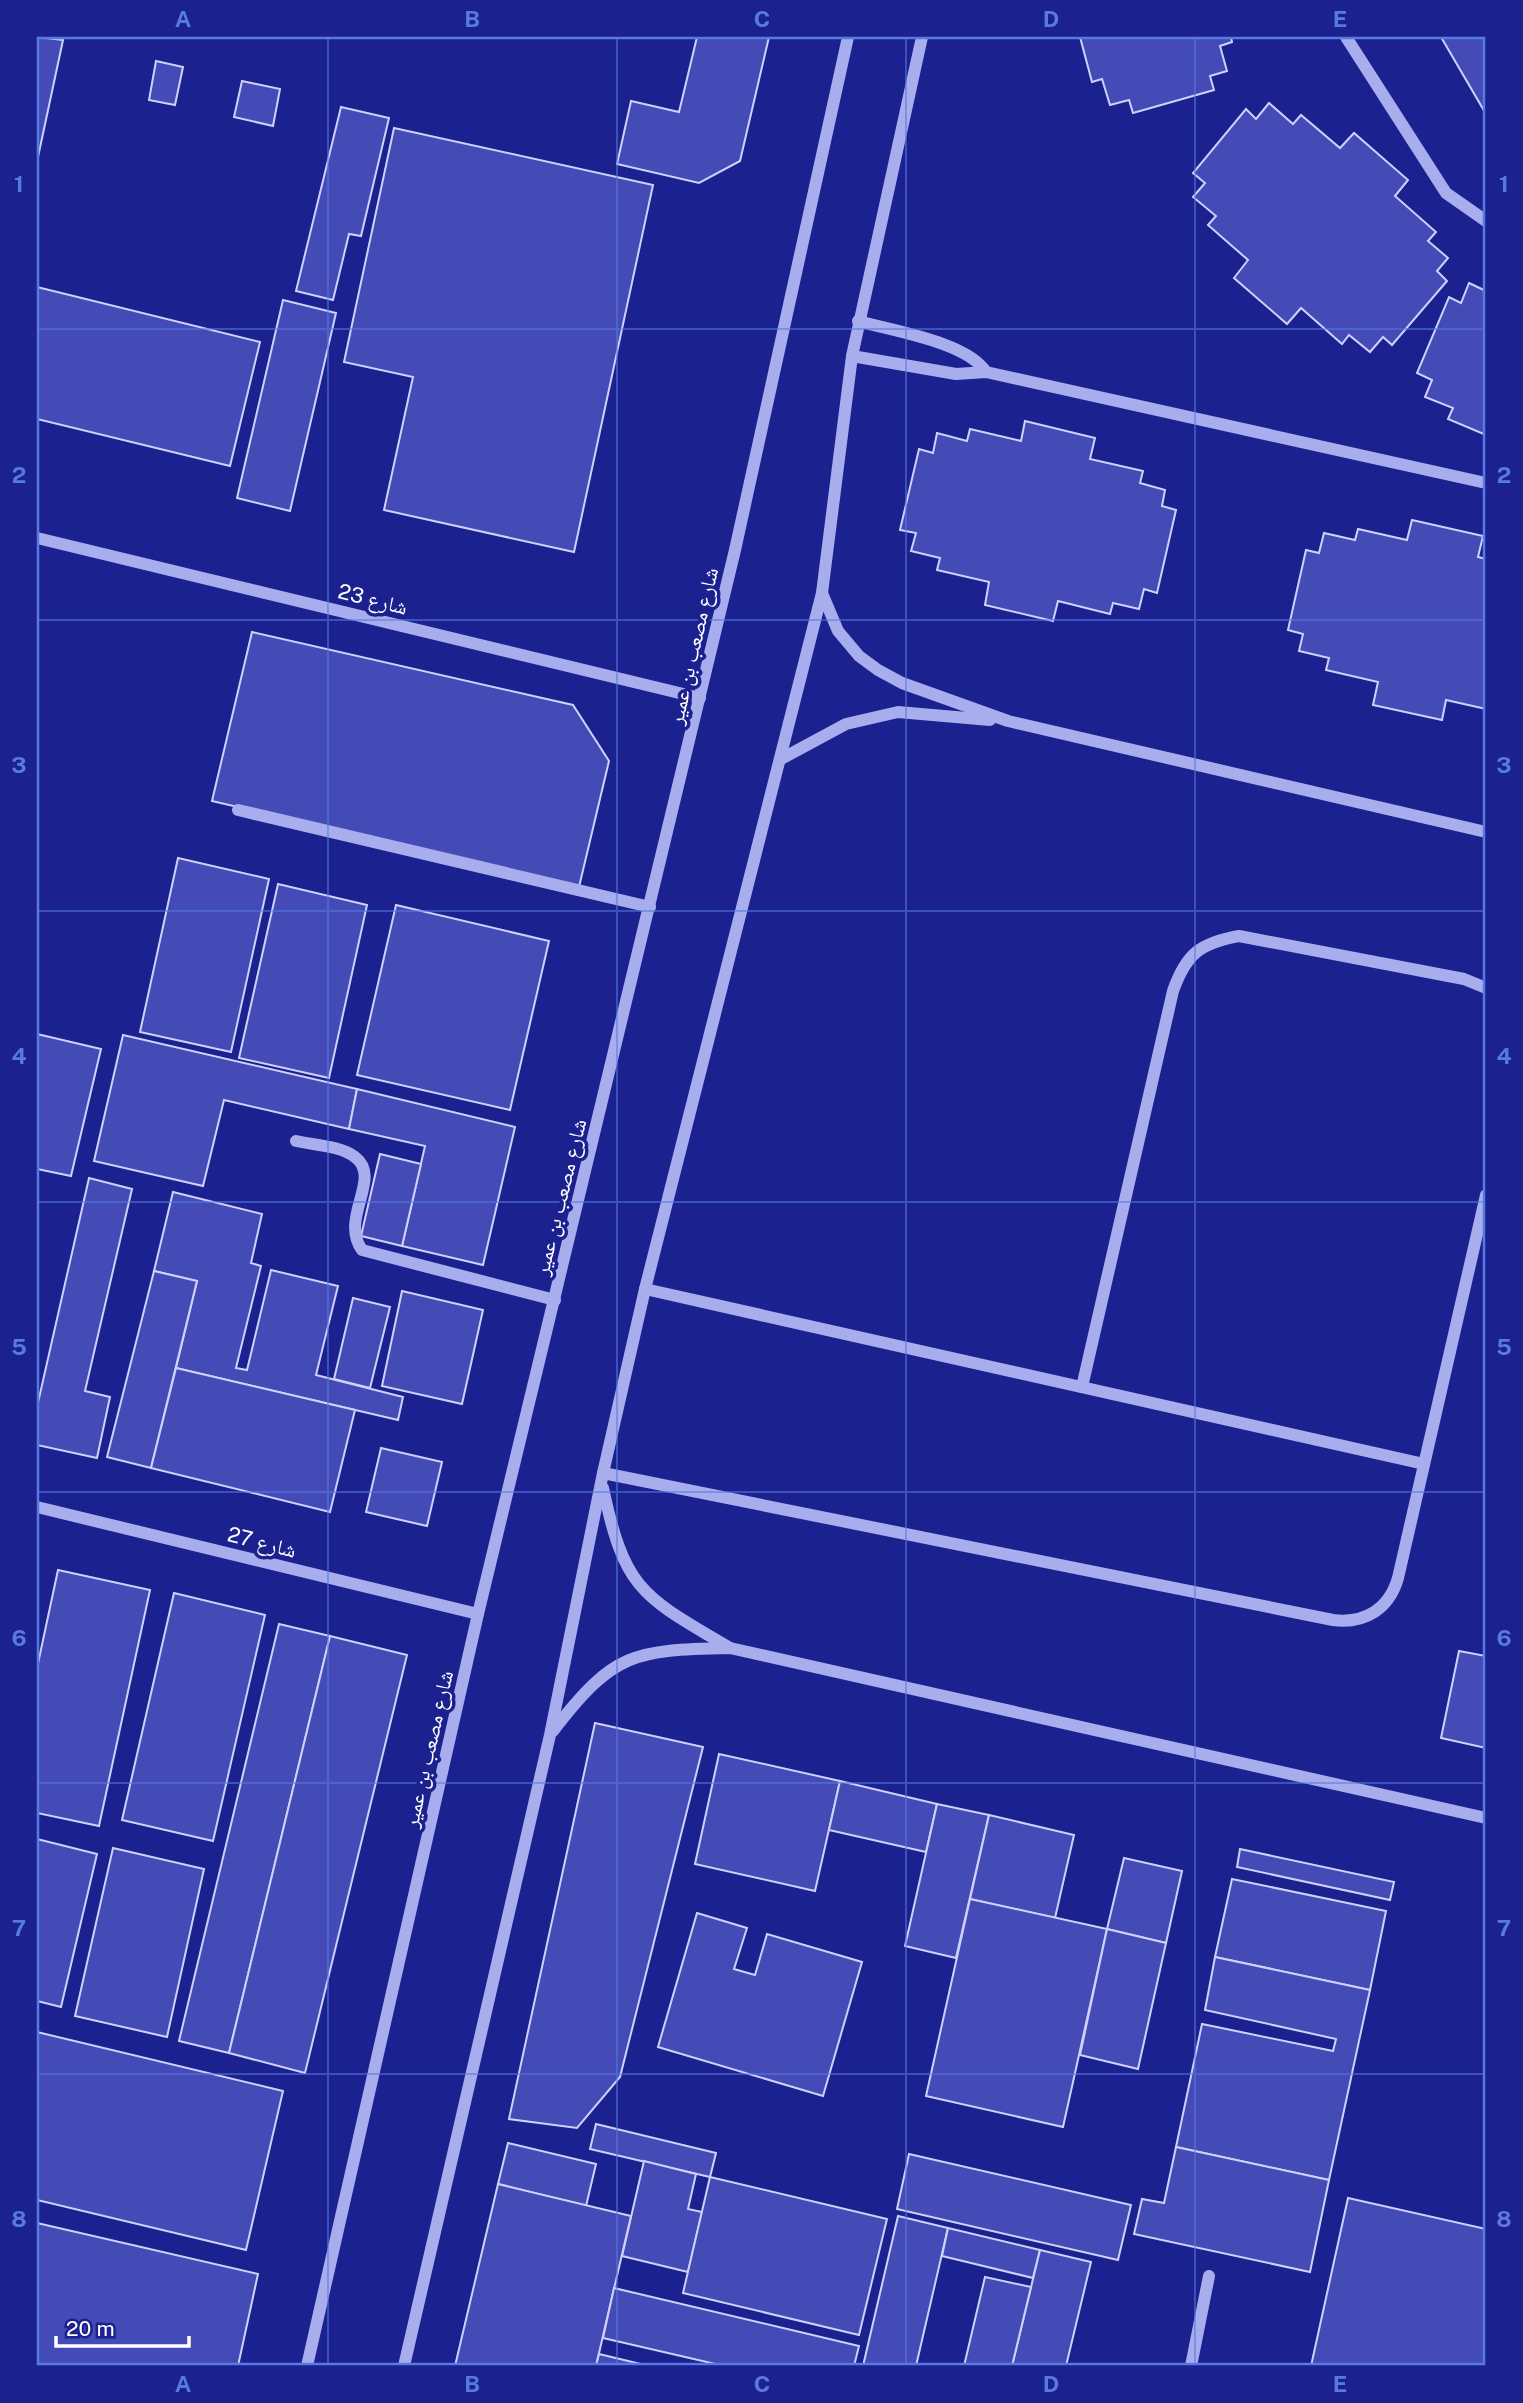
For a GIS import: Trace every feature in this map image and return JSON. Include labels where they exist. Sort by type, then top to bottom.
[{"type":"street","name":"شارع مصعب بن عمير","points":[[307,2366],[478,1614],[700,698],[848,37]]},
{"type":"street","points":[[404,2366],[550,1735],[645,1289],[821,593],[852,356],[922,37]]},
{"type":"street","points":[[1346,37],[1446,193],[1486,221]]},
{"type":"street","points":[[859,321],[963,352],[986,372]]},
{"type":"street","points":[[852,356],[956,374],[986,372],[1486,484]]},
{"type":"street","name":"شارع 23","points":[[37,538],[700,698]]},
{"type":"street","points":[[821,593],[838,631],[859,656],[901,683],[1008,721],[1486,832]]},
{"type":"street","points":[[781,759],[846,724],[898,712],[1008,721]]},
{"type":"street","points":[[238,810],[650,907]]},
{"type":"street","points":[[1082,1387],[1173,991],[1181,970],[1195,951],[1216,940],[1239,936],[1464,979],[1486,988]]},
{"type":"street","points":[[296,1141],[347,1153],[357,1158],[364,1169],[365,1181],[352,1229],[354,1240],[362,1250],[555,1300]]},
{"type":"street","points":[[603,1479],[1348,1622],[1375,1613],[1394,1592],[1486,1195]]},
{"type":"street","points":[[645,1289],[1424,1464]]},
{"type":"street","points":[[603,1479],[618,1551],[639,1586],[671,1614],[730,1648]]},
{"type":"street","name":"شارع 27","points":[[37,1507],[478,1614]]},
{"type":"street","points":[[550,1735],[595,1681],[617,1665],[668,1649],[730,1648],[1486,1818]]},
{"type":"street","points":[[1191,2366],[1209,2276]]},
{"type":"building","points":[[37,37],[63,40],[38,157],[37,157]]},
{"type":"building","points":[[697,37],[769,37],[740,161],[699,183],[617,164],[631,101],[679,112]]},
{"type":"building","points":[[1080,37],[1231,37],[1232,42],[1220,46],[1227,71],[1210,76],[1214,90],[1133,113],[1129,100],[1110,105],[1102,79],[1092,82]]},
{"type":"building","points":[[1441,37],[1486,37],[1486,114]]},
{"type":"building","points":[[156,61],[183,67],[175,105],[149,100]]},
{"type":"building","points":[[242,81],[280,89],[273,126],[234,117]]},
{"type":"building","points":[[1269,103],[1293,124],[1301,115],[1340,148],[1354,133],[1408,180],[1395,196],[1436,232],[1428,241],[1448,258],[1437,271],[1447,281],[1392,345],[1383,337],[1370,352],[1349,335],[1342,344],[1301,308],[1287,324],[1234,278],[1248,260],[1208,225],[1216,216],[1193,197],[1205,183],[1193,173],[1246,109],[1256,119]]},
{"type":"building","points":[[341,107],[389,118],[361,236],[349,234],[333,300],[296,291]]},
{"type":"building","points":[[394,128],[653,185],[574,552],[384,510],[413,377],[344,362]]},
{"type":"building","points":[[1469,283],[1486,291],[1486,435],[1448,419],[1453,408],[1425,397],[1432,380],[1417,373],[1449,297],[1461,303]]},
{"type":"building","points":[[37,287],[260,342],[230,466],[37,419]]},
{"type":"building","points":[[283,300],[336,313],[290,511],[237,498]]},
{"type":"building","points":[[1025,421],[1095,438],[1090,459],[1143,471],[1140,483],[1165,490],[1162,506],[1176,510],[1157,593],[1144,589],[1139,609],[1113,603],[1110,614],[1058,601],[1053,621],[985,605],[989,582],[937,570],[940,558],[911,551],[916,533],[900,530],[919,449],[933,453],[937,433],[967,441],[970,429],[1021,441]]},
{"type":"building","points":[[1412,520],[1483,536],[1478,557],[1486,559],[1486,709],[1446,700],[1442,720],[1373,705],[1378,682],[1326,670],[1329,658],[1299,651],[1303,634],[1288,630],[1306,550],[1319,553],[1324,533],[1355,540],[1358,529],[1407,540]]},
{"type":"building","points":[[252,632],[573,705],[609,761],[579,887],[212,801]]},
{"type":"building","points":[[178,858],[269,879],[231,1052],[140,1032]]},
{"type":"building","points":[[278,884],[367,905],[329,1078],[239,1058]]},
{"type":"building","points":[[396,905],[549,941],[510,1110],[357,1075]]},
{"type":"building","points":[[37,1034],[101,1049],[71,1176],[37,1169]]},
{"type":"building","points":[[123,1035],[357,1089],[349,1129],[224,1100],[203,1186],[94,1161]]},
{"type":"building","points":[[357,1089],[515,1127],[483,1265],[402,1246],[425,1146],[349,1129]]},
{"type":"building","points":[[380,1154],[421,1164],[402,1246],[361,1236]]},
{"type":"building","points":[[89,1178],[132,1189],[85,1391],[110,1397],[97,1458],[37,1445],[37,1407]]},
{"type":"building","points":[[173,1192],[262,1214],[251,1263],[261,1266],[236,1368],[247,1370],[271,1270],[338,1286],[316,1375],[403,1397],[398,1420],[176,1368],[197,1281],[154,1271]]},
{"type":"building","points":[[154,1271],[197,1281],[151,1468],[107,1457]]},
{"type":"building","points":[[402,1291],[483,1310],[462,1404],[382,1386]]},
{"type":"building","points":[[353,1298],[390,1307],[370,1388],[334,1379]]},
{"type":"building","points":[[176,1368],[355,1410],[330,1512],[151,1468]]},
{"type":"building","points":[[381,1448],[442,1462],[427,1526],[366,1512]]},
{"type":"building","points":[[58,1570],[150,1590],[99,1826],[37,1813],[37,1668]]},
{"type":"building","points":[[174,1593],[265,1615],[213,1841],[122,1820]]},
{"type":"building","points":[[279,1624],[330,1636],[229,2053],[179,2041]]},
{"type":"building","points":[[330,1636],[407,1655],[305,2073],[229,2053]]},
{"type":"building","points":[[1459,1651],[1486,1656],[1486,1748],[1441,1738]]},
{"type":"building","points":[[595,1723],[703,1747],[620,2077],[577,2128],[509,2119]]},
{"type":"building","points":[[719,1754],[840,1781],[815,1891],[695,1864]]},
{"type":"building","points":[[840,1781],[937,1804],[926,1852],[829,1830]]},
{"type":"building","points":[[937,1804],[989,1815],[956,1958],[905,1946]]},
{"type":"building","points":[[989,1815],[1074,1835],[1055,1918],[970,1899]]},
{"type":"building","points":[[37,1839],[97,1854],[61,2007],[37,2001]]},
{"type":"building","points":[[113,1848],[204,1869],[167,2037],[75,2016]]},
{"type":"building","points":[[1240,1849],[1394,1882],[1390,1900],[1237,1867]]},
{"type":"building","points":[[1124,1858],[1182,1871],[1166,1943],[1107,1929]]},
{"type":"building","points":[[1232,1879],[1386,1911],[1370,1990],[1215,1957]]},
{"type":"building","points":[[970,1899],[1107,1929],[1063,2127],[926,2096]]},
{"type":"building","points":[[697,1913],[747,1928],[734,1969],[755,1975],[767,1934],[862,1962],[823,2096],[658,2047]]},
{"type":"building","points":[[1107,1929],[1166,1943],[1138,2069],[1080,2055]]},
{"type":"building","points":[[1215,1957],[1370,1990],[1329,2180],[1176,2147],[1202,2024],[1333,2051],[1336,2039],[1205,2010]]},
{"type":"building","points":[[37,2032],[283,2091],[246,2250],[37,2200]]},
{"type":"building","points":[[596,2124],[716,2153],[710,2177],[590,2149]]},
{"type":"building","points":[[508,2143],[596,2164],[586,2206],[498,2184]]},
{"type":"building","points":[[1176,2147],[1329,2180],[1310,2272],[1134,2234],[1142,2199],[1164,2203]]},
{"type":"building","points":[[909,2154],[1131,2205],[1118,2260],[897,2209]]},
{"type":"building","points":[[644,2161],[696,2174],[688,2209],[702,2212],[688,2272],[622,2256]]},
{"type":"building","points":[[710,2177],[887,2219],[859,2335],[683,2293]]},
{"type":"building","points":[[498,2184],[631,2216],[596,2366],[455,2366]]},
{"type":"building","points":[[1348,2198],[1486,2229],[1486,2366],[1311,2366]]},
{"type":"building","points":[[898,2216],[948,2228],[916,2366],[863,2366]]},
{"type":"building","points":[[37,2223],[258,2274],[238,2366],[37,2366]]},
{"type":"building","points":[[948,2228],[1040,2250],[1033,2278],[942,2256]]},
{"type":"building","points":[[1040,2250],[1091,2262],[1066,2366],[1012,2366]]},
{"type":"building","points":[[985,2277],[1031,2287],[1012,2366],[964,2366]]},
{"type":"building","points":[[614,2288],[859,2346],[854,2366],[724,2366],[603,2338]]},
{"type":"building","points":[[599,2354],[649,2366],[596,2366]]}]
